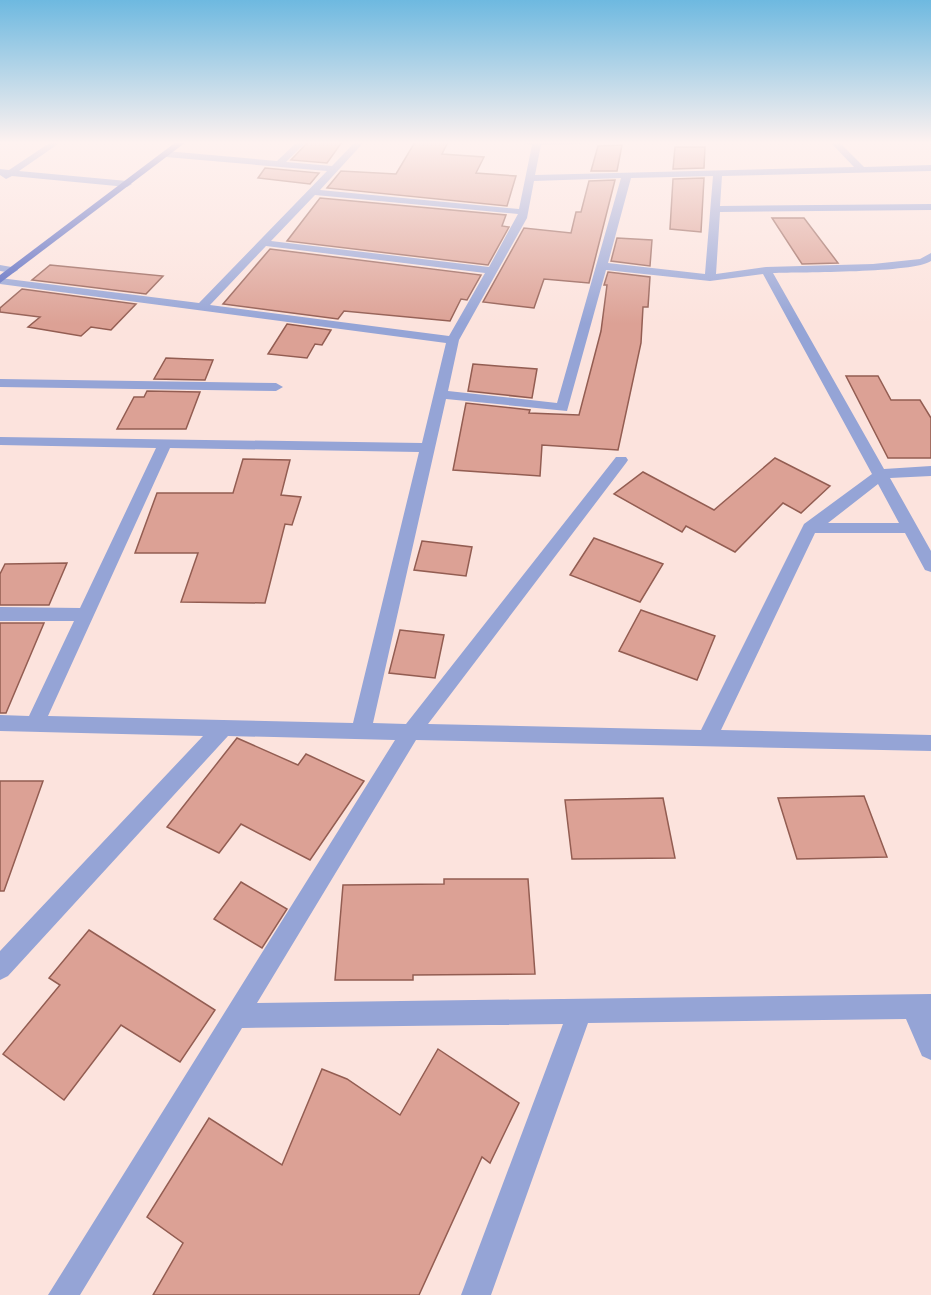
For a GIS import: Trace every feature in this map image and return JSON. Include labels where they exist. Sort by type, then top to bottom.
[{"type":"main road","points":[[0,280],[103,202]]},
{"type":"street","points":[[201,309],[303,202]]},
{"type":"street","points":[[423,202],[523,212]]},
{"type":"street","points":[[361,731],[453,340],[523,212],[525,202]]},
{"type":"street","points":[[441,394],[561,408],[619,202]]},
{"type":"street","points":[[710,278],[716,202]]},
{"type":"street","points":[[716,209],[930,207]]},
{"type":"street","points":[[263,243],[492,271]]},
{"type":"street","points":[[602,266],[710,278],[766,270],[873,267],[923,262],[931,256]]},
{"type":"street","points":[[0,268],[13,270]]},
{"type":"street","points":[[766,270],[882,474],[931,566]]},
{"type":"street","points":[[0,280],[201,309],[453,340]]},
{"type":"street","points":[[0,383],[276,387]]},
{"type":"street","points":[[0,441],[428,448]]},
{"type":"street","points":[[35,724],[165,444]]},
{"type":"street","points":[[63,1295],[411,732],[621,460]]},
{"type":"street","points":[[707,738],[810,528],[882,474],[931,471]]},
{"type":"street","points":[[810,528],[911,528]]},
{"type":"street","points":[[0,614],[86,615]]},
{"type":"street","points":[[0,723],[931,743]]},
{"type":"street","points":[[0,968],[223,728]]},
{"type":"street","points":[[236,1016],[922,1006],[931,1047]]},
{"type":"street","points":[[476,1295],[580,1011]]},
{"type":"building","points":[[317,202],[369,202],[506,215],[502,226],[509,227],[488,265],[287,241]]},
{"type":"building","points":[[471,202],[508,202],[507,206]]},
{"type":"building","points":[[583,202],[609,202],[589,283],[544,279],[534,308],[483,302],[524,228],[571,233],[576,212],[581,212]]},
{"type":"building","points":[[672,202],[703,202],[701,232],[670,229]]},
{"type":"building","points":[[772,218],[804,218],[838,263],[802,264]]},
{"type":"building","points":[[617,238],[652,240],[650,266],[611,261]]},
{"type":"building","points":[[270,249],[481,275],[467,300],[461,299],[450,321],[344,311],[338,319],[223,304]]},
{"type":"building","points":[[50,265],[163,276],[146,294],[32,280]]},
{"type":"building","points":[[608,272],[650,277],[648,307],[643,307],[641,343],[618,450],[542,445],[540,476],[453,470],[466,403],[530,410],[529,413],[579,415],[601,331],[607,285],[604,285]]},
{"type":"building","points":[[22,289],[136,304],[111,330],[91,327],[81,336],[28,327],[40,317],[0,312],[0,308]]},
{"type":"building","points":[[287,324],[331,330],[322,345],[315,344],[307,358],[268,354]]},
{"type":"building","points":[[166,358],[213,360],[205,380],[154,379]]},
{"type":"building","points":[[473,364],[537,369],[532,398],[468,391]]},
{"type":"building","points":[[846,376],[878,376],[891,400],[920,400],[931,418],[931,458],[888,458]]},
{"type":"building","points":[[147,391],[200,392],[186,429],[117,429],[134,397],[144,397]]},
{"type":"building","points":[[775,458],[830,486],[801,513],[783,503],[735,552],[686,526],[682,532],[614,494],[643,472],[714,510]]},
{"type":"building","points":[[243,459],[290,460],[281,495],[301,497],[292,525],[285,524],[265,603],[181,602],[198,553],[135,553],[157,493],[233,493]]},
{"type":"building","points":[[594,538],[663,564],[640,602],[570,575]]},
{"type":"building","points":[[422,541],[472,547],[466,576],[414,570]]},
{"type":"building","points":[[67,563],[49,605],[0,605],[0,574],[5,564]]},
{"type":"building","points":[[641,610],[715,636],[697,680],[619,651]]},
{"type":"building","points":[[0,623],[44,623],[6,713],[0,713]]},
{"type":"building","points":[[400,630],[444,635],[435,678],[389,673]]},
{"type":"building","points":[[237,738],[298,765],[306,754],[364,781],[310,860],[241,824],[219,853],[167,827]]},
{"type":"building","points":[[0,781],[43,781],[4,891],[0,891]]},
{"type":"building","points":[[864,796],[887,857],[797,859],[778,798]]},
{"type":"building","points":[[663,798],[675,858],[572,859],[565,800]]},
{"type":"building","points":[[444,879],[528,879],[535,974],[413,975],[413,980],[335,980],[343,885],[444,884]]},
{"type":"building","points":[[241,882],[287,909],[262,948],[214,919]]},
{"type":"building","points":[[89,930],[215,1010],[180,1062],[121,1025],[64,1100],[3,1054],[60,985],[49,978]]},
{"type":"building","points":[[438,1049],[519,1103],[490,1163],[482,1157],[419,1295],[153,1295],[183,1243],[147,1217],[209,1118],[282,1165],[322,1069],[347,1079],[400,1115]]}]
